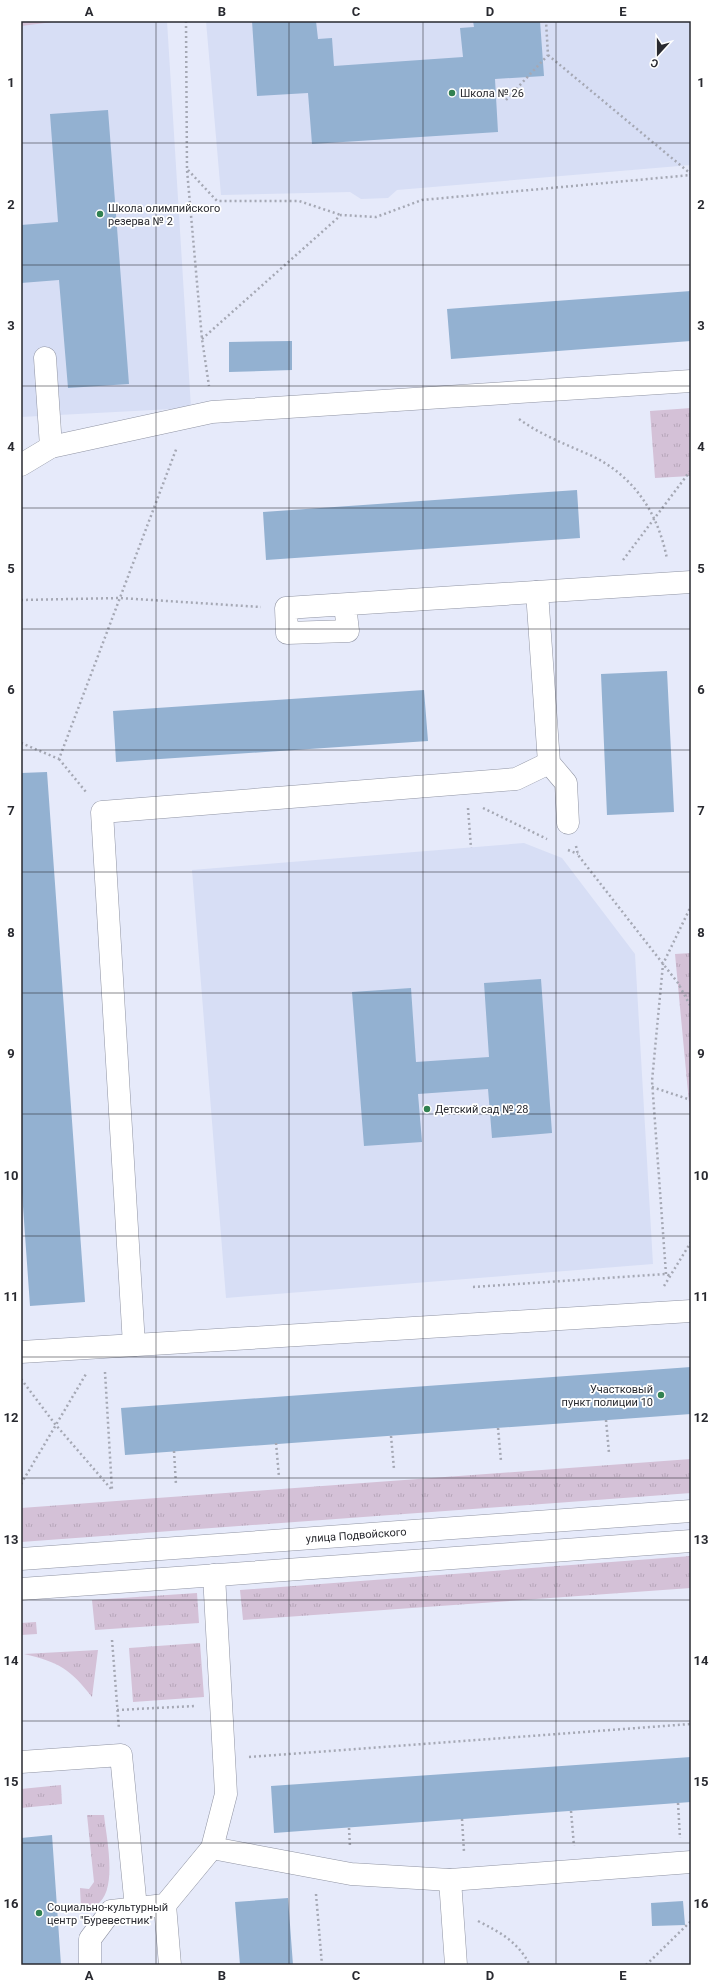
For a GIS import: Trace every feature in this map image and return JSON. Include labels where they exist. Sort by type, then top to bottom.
[{"type":"street","points":[[45,358],[51,448]]},
{"type":"street","points":[[21,465],[51,448],[212,412],[691,380]]},
{"type":"street","points":[[286,608],[681,582]]},
{"type":"street","points":[[537,592],[549,763],[566,784],[568,823]]},
{"type":"street","points":[[134,1345],[102,812],[467,792],[516,779],[549,763]]},
{"type":"street","points":[[21,1352],[691,1311]]},
{"type":"street","name":"улица Подвойского","points":[[21,1559],[691,1510]]},
{"type":"street","points":[[21,1589],[691,1541]]},
{"type":"street","points":[[170,1965],[165,1905],[212,1848],[226,1794],[214,1575]]},
{"type":"street","points":[[21,1762],[121,1755],[136,1908]]},
{"type":"street","points":[[212,1848],[351,1874],[458,1879],[686,1862]]},
{"type":"street","points":[[456,1965],[452,1906],[458,1879]]},
{"type":"street","points":[[90,1965],[90,1939],[111,1912],[165,1905]]},
{"type":"path","points":[[186,21],[187,170],[202,339],[212,412]]},
{"type":"path","points":[[506,100],[548,55],[546,21]]},
{"type":"path","points":[[548,55],[691,174]]},
{"type":"path","points":[[187,170],[217,201],[299,201],[341,215],[376,217],[422,200],[691,174]]},
{"type":"path","points":[[202,339],[341,215]]},
{"type":"path","points":[[516,417],[535,431],[561,444],[590,455],[619,472],[640,495],[656,518],[664,545],[681,582]]},
{"type":"path","points":[[59,759],[188,418]]},
{"type":"path","points":[[601,588],[656,518],[691,470]]},
{"type":"path","points":[[21,600],[120,598],[286,608]]},
{"type":"path","points":[[21,743],[59,759],[102,812]]},
{"type":"path","points":[[467,792],[551,841]]},
{"type":"path","points":[[467,792],[471,848]]},
{"type":"path","points":[[568,823],[578,854],[678,983],[691,1007]]},
{"type":"path","points":[[564,848],[578,854]]},
{"type":"path","points":[[666,1274],[652,1088],[663,964],[691,906]]},
{"type":"path","points":[[652,1088],[691,1100]]},
{"type":"path","points":[[647,1313],[691,1242]]},
{"type":"path","points":[[473,1287],[666,1274],[670,1276]]},
{"type":"path","points":[[21,1379],[55,1424],[112,1490],[103,1347]]},
{"type":"path","points":[[21,1484],[55,1424],[103,1347]]},
{"type":"path","points":[[606,1420],[608,1453]]},
{"type":"path","points":[[498,1428],[500,1461]]},
{"type":"path","points":[[391,1436],[394,1469]]},
{"type":"path","points":[[276,1443],[279,1477]]},
{"type":"path","points":[[174,1451],[176,1485]]},
{"type":"path","points":[[112,1640],[121,1755]]},
{"type":"path","points":[[117,1710],[221,1704]]},
{"type":"path","points":[[224,1759],[691,1724]]},
{"type":"path","points":[[678,1803],[686,1862]]},
{"type":"path","points":[[571,1810],[576,1870]]},
{"type":"path","points":[[458,1879],[462,1819]]},
{"type":"path","points":[[314,1868],[322,1965]]},
{"type":"path","points":[[452,1906],[502,1934],[522,1951],[530,1965]]},
{"type":"path","points":[[646,1965],[691,1921]]},
{"type":"shaded area","name":"Школа олимпийского резерва № 2","points":[[21,21],[167,21],[191,408],[21,417]]},
{"type":"shaded area","name":"Школа № 26","points":[[206,21],[691,21],[691,165],[397,190],[388,198],[361,199],[350,192],[221,195]]},
{"type":"shaded area","name":"Детский сад № 28","points":[[524,843],[562,858],[635,954],[653,1264],[226,1298],[192,870]]},
{"type":"green space","points":[[21,21],[61,21],[21,26]]},
{"type":"green space","points":[[691,408],[691,476],[655,478],[650,411]]},
{"type":"green space","points":[[691,953],[691,1124],[675,954]]},
{"type":"green space","points":[[691,1459],[691,1493],[21,1542],[21,1508]]},
{"type":"green space","points":[[691,1556],[691,1588],[243,1620],[240,1590]]},
{"type":"green space","points":[[197,1593],[199,1623],[95,1630],[92,1600]]},
{"type":"green space","points":[[36,1622],[37,1634],[21,1635],[21,1623]]},
{"type":"green space","points":[[200,1643],[204,1697],[133,1702],[129,1648]]},
{"type":"green space","points":[[98,1650],[92,1697],[70,1673],[63,1668],[46,1660],[24,1654]]},
{"type":"green space","points":[[61,1785],[62,1804],[21,1808],[21,1789]]},
{"type":"green space","points":[[87,1815],[104,1815],[108,1849],[109,1876],[107,1888],[103,1898],[96,1905],[81,1908],[80,1888],[89,1889],[94,1882]]},
{"type":"building","points":[[252,21],[316,21],[318,39],[332,38],[334,66],[463,57],[460,28],[474,27],[473,21],[540,21],[544,76],[495,79],[498,132],[312,144],[308,93],[257,96]]},
{"type":"building","points":[[108,110],[129,384],[68,388],[59,280],[21,283],[21,225],[58,222],[50,114]]},
{"type":"building","points":[[691,291],[691,341],[451,359],[447,309]]},
{"type":"building","points":[[292,341],[292,370],[229,372],[229,342]]},
{"type":"building","points":[[577,490],[580,538],[266,560],[263,512]]},
{"type":"building","points":[[667,671],[674,812],[607,815],[601,674]]},
{"type":"building","points":[[424,690],[428,741],[116,762],[113,711]]},
{"type":"building","points":[[47,772],[85,1302],[30,1306],[21,1178],[21,773]]},
{"type":"building","points":[[541,979],[552,1133],[492,1138],[488,1089],[418,1094],[422,1142],[364,1146],[352,992],[411,988],[416,1062],[489,1057],[484,983]]},
{"type":"building","points":[[691,1367],[691,1414],[125,1455],[121,1408]]},
{"type":"building","points":[[691,1757],[691,1802],[274,1833],[271,1786]]},
{"type":"building","name":"Социально-культурный центр \"Буревестник\"","points":[[52,1835],[61,1965],[21,1965],[21,1838]]},
{"type":"building","points":[[288,1898],[293,1965],[240,1965],[235,1902]]},
{"type":"building","points":[[683,1901],[685,1925],[652,1926],[651,1903]]},
{"type":"place","name":"Школа № 26","points":[[452,93]]},
{"type":"place","name":"Школа олимпийского резерва № 2","points":[[100,214]]},
{"type":"place","name":"Детский сад № 28","points":[[427,1109]]},
{"type":"place","name":"Участковый пункт полиции 10","points":[[661,1395]]},
{"type":"place","name":"Социально-культурный центр \"Буревестник\"","points":[[39,1913]]}]
